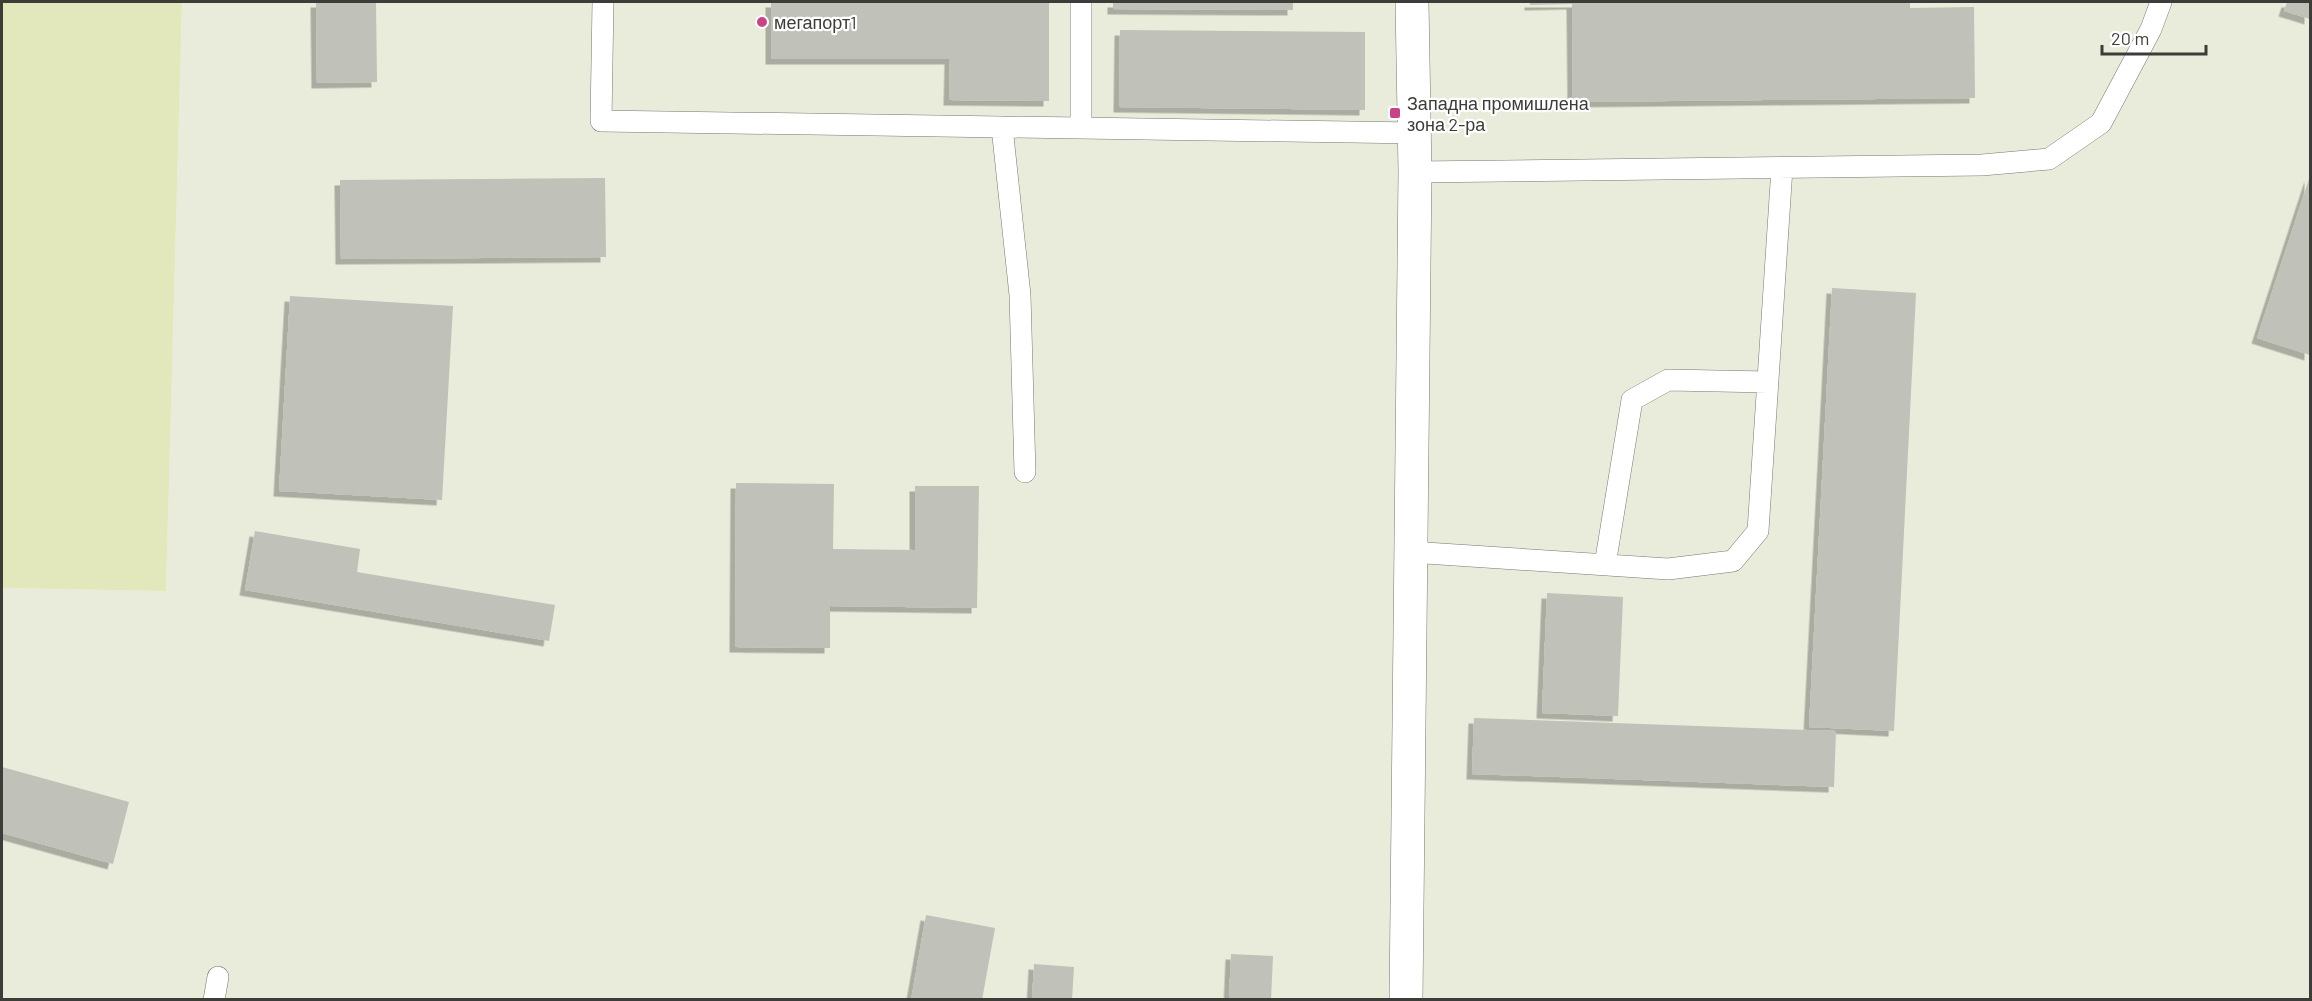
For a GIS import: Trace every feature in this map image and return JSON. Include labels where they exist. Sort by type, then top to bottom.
[{"type":"street","points":[[1406,999],[1416,172],[1412,2]]},
{"type":"lane","points":[[603,2],[601,121],[1414,134]]},
{"type":"lane","points":[[1081,2],[1081,128]]},
{"type":"lane","points":[[1416,172],[1982,165],[2049,159],[2101,123],[2151,29],[2161,2]]},
{"type":"lane","points":[[1002,127],[1020,295],[1025,472]]},
{"type":"lane","points":[[1410,552],[1668,569],[1733,561],[1758,531],[1782,168]]},
{"type":"lane","points":[[1605,565],[1632,400],[1668,380],[1768,382]]},
{"type":"lane","points":[[214,999],[218,977]]},
{"type":"shaded area","points":[[182,2],[2310,2],[2310,999],[2,1000],[2,588],[166,591]]},
{"type":"green space","points":[[2,2],[182,2],[166,591],[2,588]]},
{"type":"building","points":[[316,2],[376,2],[377,82],[317,83]]},
{"type":"building","points":[[771,2],[1049,2],[1049,101],[949,100],[950,59],[771,59]]},
{"type":"building","points":[[1113,2],[1293,2],[1293,10],[1113,9]]},
{"type":"building","points":[[1530,2],[1910,2],[1910,8],[1974,7],[1975,98],[1573,102],[1572,4],[1530,5]]},
{"type":"building","points":[[2287,2],[2310,2],[2310,19],[2284,11]]},
{"type":"building","points":[[1120,30],[1365,32],[1365,110],[1119,107]]},
{"type":"building","points":[[2310,176],[2310,355],[2257,338]]},
{"type":"building","points":[[605,178],[606,257],[341,259],[340,180]]},
{"type":"building","points":[[1832,288],[1916,293],[1894,731],[1809,727]]},
{"type":"building","points":[[290,296],[453,306],[442,500],[279,491]]},
{"type":"building","points":[[736,483],[834,484],[833,549],[915,550],[915,486],[979,486],[977,608],[830,606],[830,648],[735,647]]},
{"type":"building","points":[[255,531],[360,549],[357,572],[555,605],[549,641],[245,590]]},
{"type":"building","points":[[1547,593],[1623,597],[1618,716],[1542,713]]},
{"type":"building","points":[[1474,718],[1836,731],[1834,787],[1472,774]]},
{"type":"building","points":[[2,767],[129,802],[113,864],[2,833]]},
{"type":"building","points":[[926,915],[995,928],[982,1000],[911,1000]]},
{"type":"building","points":[[1231,954],[1273,956],[1271,1000],[1229,1000]]},
{"type":"building","points":[[1034,964],[1074,967],[1072,1000],[1032,1000]]},
{"type":"place","name":"мегапорт1","points":[[762,22]]},
{"type":"place","name":"Западна промишлена зона 2-ра","points":[[1395,113]]}]
